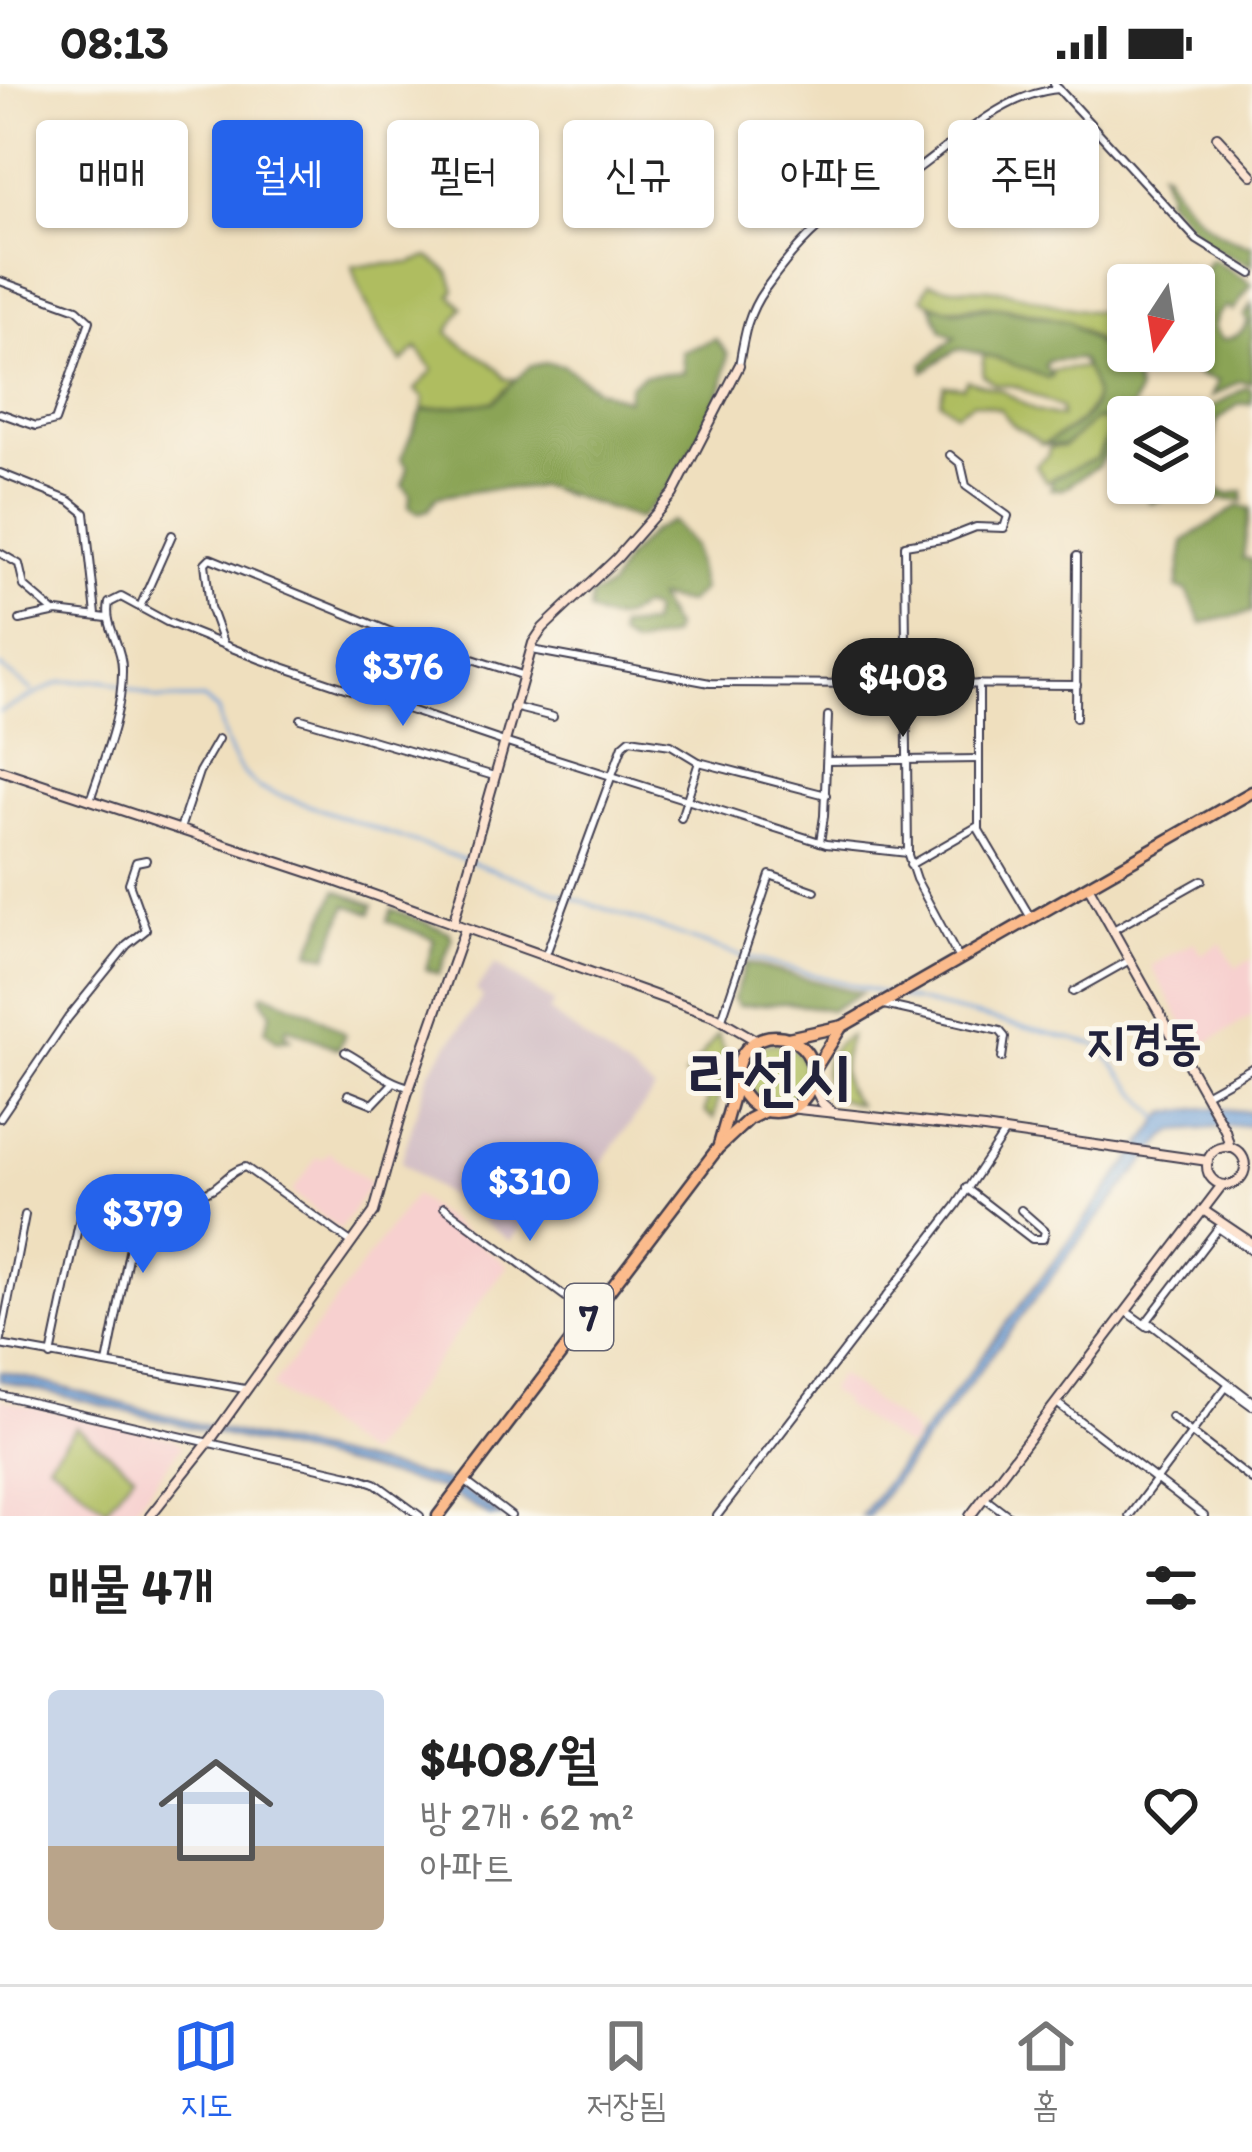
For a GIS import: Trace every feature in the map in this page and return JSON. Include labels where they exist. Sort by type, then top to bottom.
[{"type":"highway","points":[[757,1040],[843,1026],[1252,792]]},
{"type":"highway","points":[[737,1076],[746,1098],[767,1110],[790,1108],[800,1102],[843,1026]]},
{"type":"highway","points":[[788,1038],[806,1051],[812,1078]]},
{"type":"highway","name":"7","points":[[718,1148],[735,1097],[742,1055],[757,1040]]},
{"type":"highway","name":"7","points":[[439,1516],[718,1148],[749,1119],[767,1110]]},
{"type":"street","points":[[453,924],[530,649],[540,632],[607,569],[673,494],[739,366],[742,337],[752,310],[774,276],[819,227],[897,183],[1002,109],[1056,87],[1197,240],[1252,274]]},
{"type":"street","points":[[1217,137],[1252,175]]},
{"type":"street","points":[[0,281],[77,309],[90,321],[55,421],[36,426],[0,413]]},
{"type":"street","points":[[950,455],[961,464],[966,486],[1004,510],[1008,524],[905,545],[908,853],[910,866],[959,959]]},
{"type":"street","points":[[0,473],[70,501],[86,513],[96,615]]},
{"type":"street","points":[[140,607],[172,535]]},
{"type":"street","points":[[0,553],[19,564],[31,595],[57,612]]},
{"type":"street","points":[[1076,718],[1077,556]]},
{"type":"street","points":[[223,643],[204,575],[210,558],[401,636],[522,675]]},
{"type":"street","points":[[90,800],[121,687],[120,649],[106,618],[114,598],[223,643],[504,742],[820,842],[908,853]]},
{"type":"street","points":[[20,620],[57,612],[106,618]]},
{"type":"street","points":[[530,649],[710,683],[1077,685]]},
{"type":"street","points":[[979,684],[979,826],[1031,918]]},
{"type":"street","points":[[513,706],[553,717]]},
{"type":"street","points":[[820,842],[827,716]]},
{"type":"street","points":[[301,719],[494,776]]},
{"type":"street","points":[[180,829],[200,772],[218,739]]},
{"type":"street","points":[[545,957],[623,745],[630,739],[671,745],[699,761],[826,795]]},
{"type":"street","points":[[827,761],[979,759]]},
{"type":"street","points":[[681,818],[699,761]]},
{"type":"street","points":[[0,770],[722,1019],[757,1040]]},
{"type":"street","points":[[910,866],[979,826]]},
{"type":"street","points":[[0,1118],[68,1018],[127,945],[146,930],[129,883],[136,862],[146,860]]},
{"type":"street","points":[[722,1019],[770,875],[815,891]]},
{"type":"street","points":[[1113,930],[1202,880]]},
{"type":"street","points":[[1088,886],[1226,1130],[1230,1148]]},
{"type":"street","points":[[150,1516],[355,1244],[383,1190],[410,1087],[466,929]]},
{"type":"street","points":[[1073,992],[1130,960]]},
{"type":"street","points":[[884,1002],[1004,1033],[1002,1058]]},
{"type":"street","points":[[345,1052],[371,1065],[392,1084],[410,1087]]},
{"type":"street","points":[[1205,1094],[1252,1068]]},
{"type":"street","points":[[812,1078],[822,1103],[832,1111]]},
{"type":"street","points":[[348,1094],[373,1104],[392,1084]]},
{"type":"street","points":[[790,1108],[1208,1161]]},
{"type":"street","points":[[717,1516],[1006,1132]]},
{"type":"street","points":[[970,1516],[1222,1185],[1239,1181],[1249,1163],[1230,1148],[1215,1150],[1208,1161],[1208,1173],[1222,1185]]},
{"type":"street","points":[[107,1364],[131,1227],[151,1195],[171,1199],[206,1192],[222,1177],[245,1167],[355,1244]]},
{"type":"street","points":[[966,1188],[1032,1239],[1043,1239],[1045,1231],[1021,1210]]},
{"type":"street","points":[[142,1207],[198,1212]]},
{"type":"street","points":[[444,1207],[590,1315]]},
{"type":"street","points":[[1203,1210],[1252,1247]]},
{"type":"street","points":[[51,1356],[81,1214]]},
{"type":"street","points":[[25,1215],[0,1345],[245,1389]]},
{"type":"street","points":[[1252,1247],[1218,1228],[1147,1321],[1252,1404]]},
{"type":"street","points":[[1127,1312],[1197,1364]]},
{"type":"street","points":[[1129,1516],[1226,1387],[1252,1404]]},
{"type":"street","points":[[0,1395],[375,1483],[420,1516]]},
{"type":"street","points":[[1058,1404],[1204,1516]]},
{"type":"street","points":[[1171,1417],[1252,1480]]},
{"type":"street","points":[[460,1488],[512,1516]]},
{"type":"street","points":[[984,1497],[1009,1516]]},
{"type":"shaded area","points":[[1194,942],[1201,954],[1221,943],[1236,967],[1252,959],[1252,1016],[1197,1049],[1151,966]]},
{"type":"shaded area","points":[[495,964],[554,1003],[549,1012],[655,1090],[583,1188],[560,1172],[510,1241],[401,1162],[429,1072],[483,997],[476,990]]},
{"type":"shaded area","points":[[329,1152],[371,1183],[340,1230],[292,1192],[317,1157],[322,1159]]},
{"type":"shaded area","points":[[414,1195],[508,1265],[366,1456],[272,1387]]},
{"type":"shaded area","points":[[839,1375],[912,1430],[915,1438],[908,1448],[842,1405],[828,1390]]},
{"type":"shaded area","points":[[0,1399],[174,1439],[182,1446],[129,1516],[0,1516]]},
{"type":"green space","points":[[1160,171],[1201,220],[1225,236],[1252,245],[1252,266],[1207,245],[1165,196]]},
{"type":"green space","points":[[429,257],[449,272],[455,290],[451,295],[463,307],[448,332],[505,379],[516,379],[493,402],[422,410],[424,398],[415,390],[433,370],[417,348],[402,362],[395,353],[366,303],[353,266],[410,263]]},
{"type":"green space","points":[[1213,260],[1252,284],[1233,311],[1226,307],[1215,321],[1215,264],[1209,261]]},
{"type":"green space","points":[[929,283],[1005,291],[1081,310],[1107,311],[1107,350],[1080,329],[1048,317],[1009,308],[938,306],[922,298]]},
{"type":"green space","points":[[1252,304],[1252,383],[1240,381],[1211,396],[1218,381],[1197,372],[1215,372],[1215,330],[1221,339],[1237,335],[1248,322],[1244,316]]},
{"type":"green space","points":[[931,305],[955,311],[993,307],[1069,322],[1107,352],[1107,372],[1133,372],[1138,392],[1136,396],[1107,396],[1107,421],[1096,419],[1064,446],[1043,444],[1090,412],[1094,390],[1080,359],[1048,361],[1045,366],[1052,376],[1047,378],[986,355],[957,350],[924,371],[923,364],[955,337],[942,331]]},
{"type":"green space","points":[[716,339],[728,354],[723,386],[678,477],[639,519],[544,487],[437,497],[428,510],[418,513],[409,507],[410,494],[403,486],[408,467],[401,459],[422,410],[493,402],[530,366],[546,363],[563,365],[596,389],[627,400],[630,385],[643,375],[684,372],[682,352]]},
{"type":"green space","points":[[984,353],[1047,377],[1052,376],[1051,371],[1085,367],[1093,380],[1092,404],[1077,423],[1043,444],[1013,425],[1000,409],[974,402],[955,413],[940,401],[944,385],[963,387],[967,380],[1001,390],[1035,411],[1061,417],[1061,408],[1015,386],[995,384],[983,375]]},
{"type":"green space","points":[[1247,387],[1252,390],[1251,404],[1239,404],[1217,421],[1215,434],[1215,405]]},
{"type":"green space","points":[[1096,419],[1107,421],[1107,437],[1097,458],[1046,482],[1036,465],[1048,456],[1049,448],[1064,446]]},
{"type":"green space","points":[[1107,437],[1107,451],[1099,465],[1063,489],[1051,489],[1052,478],[1097,458]]},
{"type":"green space","points":[[1215,490],[1243,491],[1243,501],[1215,499]]},
{"type":"green space","points":[[1238,506],[1250,509],[1243,558],[1252,560],[1252,612],[1202,623],[1187,591],[1177,588],[1184,541]]},
{"type":"green space","points":[[672,521],[693,546],[702,590],[688,603],[657,598],[674,629],[671,636],[633,646],[619,637],[619,627],[650,625],[653,610],[641,607],[610,620],[589,611],[591,596],[610,587],[625,560],[652,531]]},
{"type":"green space","points":[[337,890],[373,905],[371,913],[347,905],[327,956],[310,951]]},
{"type":"green space","points":[[392,909],[449,932],[452,939],[439,974],[426,969],[434,939],[387,921]]},
{"type":"green space","points":[[746,963],[861,993],[831,1010],[787,1003],[738,1006],[733,999]]},
{"type":"green space","points":[[264,993],[311,1012],[345,1034],[338,1049],[287,1027],[285,1033],[291,1039],[277,1041],[265,1030],[271,1013],[261,997]]},
{"type":"green space","points":[[718,1034],[725,1053],[714,1119],[705,1112],[708,1098],[685,1076]]},
{"type":"green space","points":[[850,1036],[843,1072],[847,1089],[859,1105],[830,1096],[825,1078],[830,1054]]},
{"type":"green space","points":[[775,1043],[796,1051],[804,1072],[796,1093],[775,1101],[754,1093],[746,1072],[754,1051]]},
{"type":"green space","points":[[76,1427],[134,1473],[106,1508],[48,1462]]},
{"type":"water","points":[[1206,1108],[1252,1112],[1252,1125],[1174,1131],[1165,1137],[868,1516],[861,1516],[1166,1113]]},
{"type":"water","points":[[0,1371],[205,1426],[449,1482],[502,1516],[490,1516],[443,1489],[11,1383],[0,1380]]},
{"type":"waterway","points":[[0,667],[32,691]]},
{"type":"waterway","points":[[0,712],[61,682],[104,680],[158,699],[204,699],[218,711],[236,763],[259,788],[731,953],[890,995]]},
{"type":"waterway","points":[[899,997],[1097,1045],[1161,1120]]},
{"type":"district","name":"지경동","points":[[1144,1041]]},
{"type":"district","name":"라선시","points":[[770,1075]]}]
